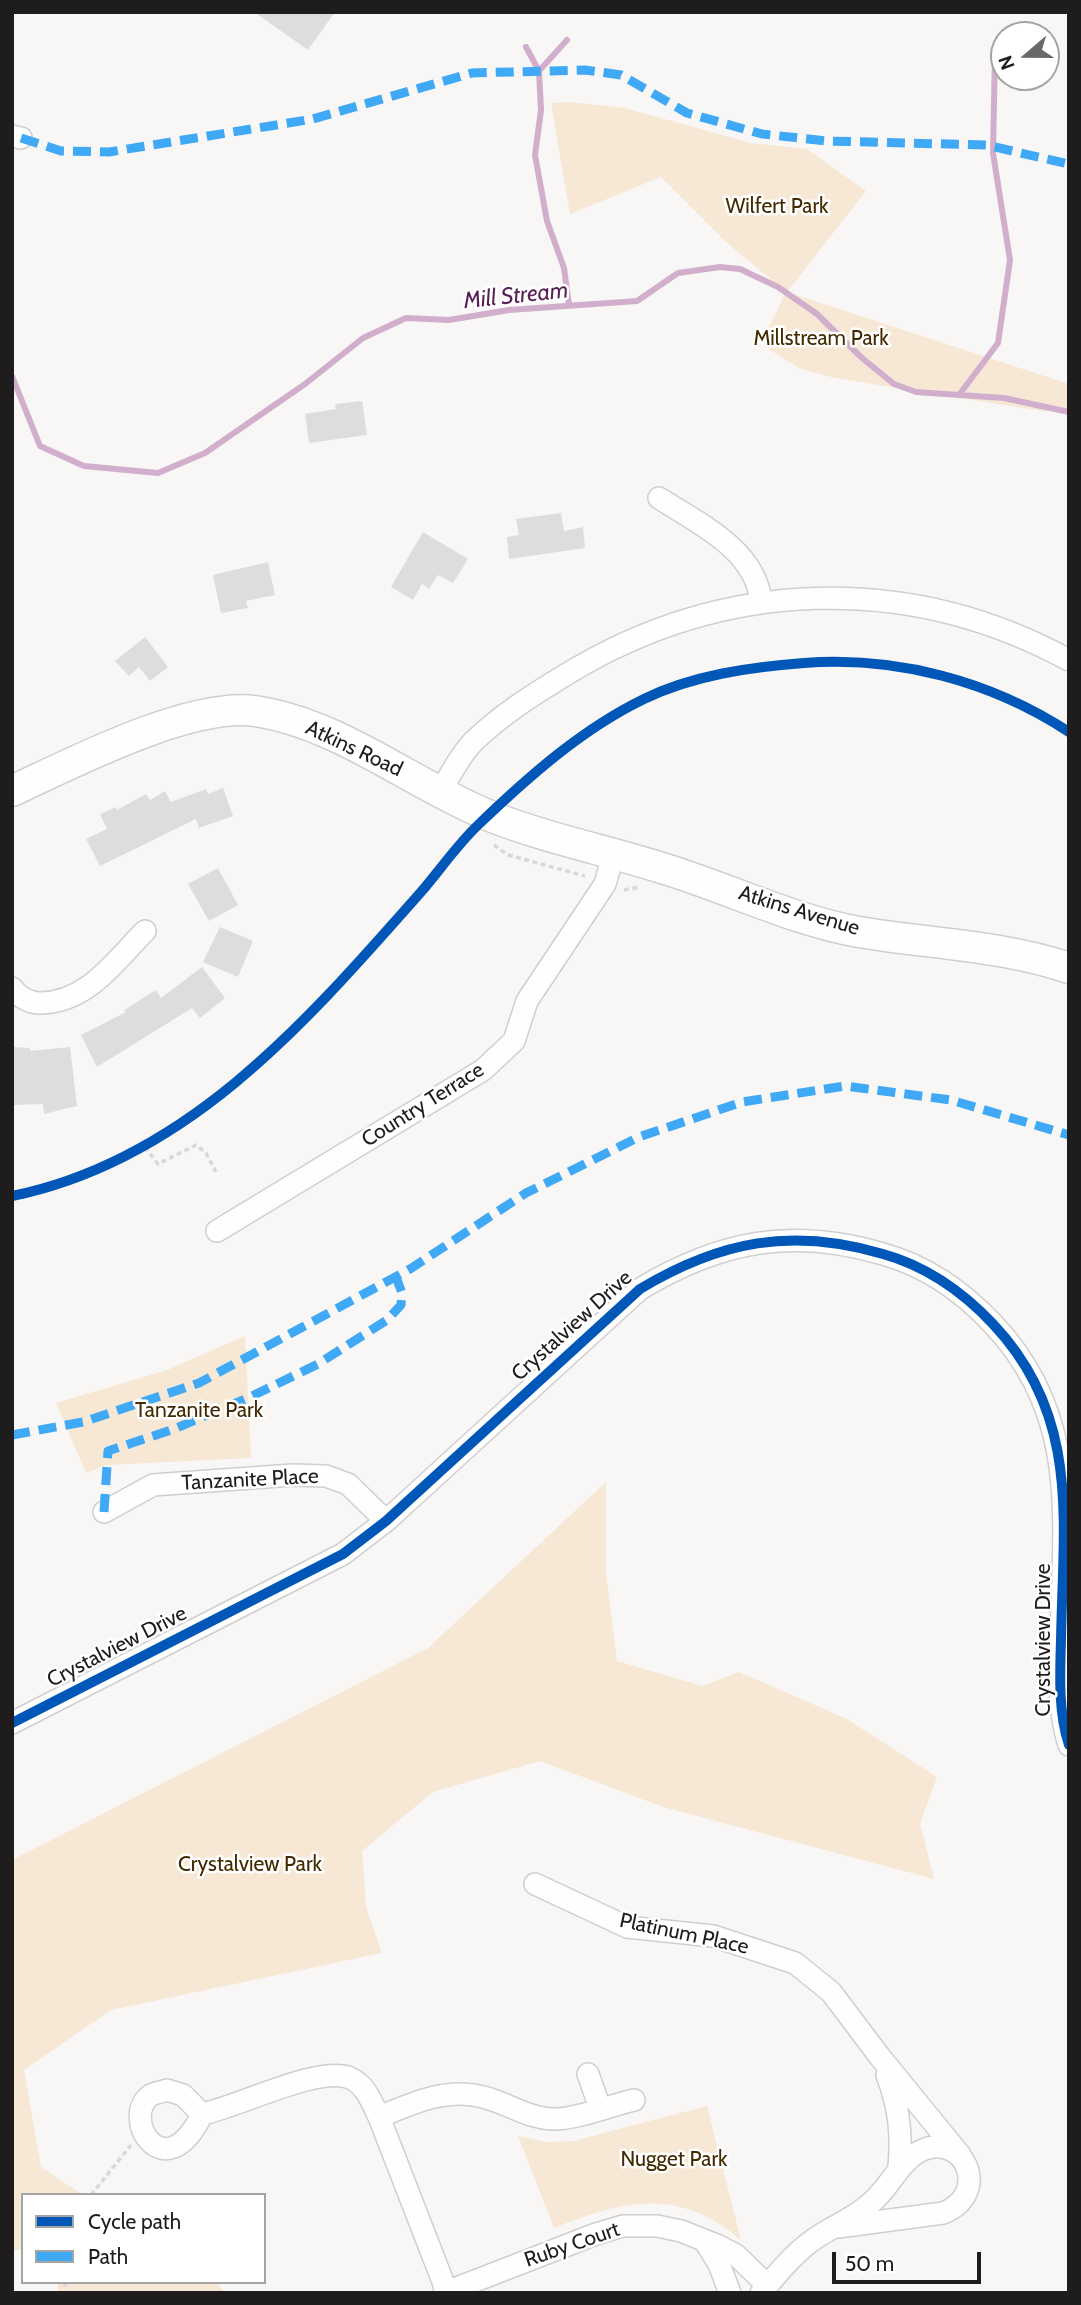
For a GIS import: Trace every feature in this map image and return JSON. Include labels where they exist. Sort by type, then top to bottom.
[{"type":"street","points":[[659,498],[745,559],[759,584],[761,601]]},
{"type":"street","points":[[440,792],[472,744],[536,693],[585,663],[648,632],[761,601],[842,598],[902,603],[964,616],[1010,632],[1069,660]]},
{"type":"street","name":"Atkins Road","points":[[12,791],[195,715],[253,711],[315,727],[489,816],[614,853]]},
{"type":"street","name":"Atkins Avenue","points":[[614,853],[858,932],[954,943],[1035,957],[1069,968]]},
{"type":"street","name":"Country Terrace","points":[[217,1231],[483,1070],[507,1048],[514,1041],[527,1001],[606,884],[614,853]]},
{"type":"street","points":[[13,991],[32,1003],[59,1003],[86,991],[145,931]]},
{"type":"street","name":"Crystalview Drive","points":[[12,1723],[343,1555],[386,1521],[640,1289],[677,1267],[719,1251],[755,1242],[809,1239],[851,1244],[901,1259],[946,1283],[976,1306],[1008,1339],[1036,1381],[1057,1436],[1065,1496],[1060,1671],[1064,1731],[1069,1745]]},
{"type":"street","name":"Tanzanite Place","points":[[104,1512],[153,1485],[293,1475],[326,1476],[348,1484],[386,1521]]},
{"type":"street","name":"Platinum Place","points":[[534,1884],[627,1927],[712,1936],[795,1963],[831,1992],[960,2155]]},
{"type":"street","name":"Platinum Place","points":[[880,2057],[898,2105],[902,2132],[899,2167]]},
{"type":"street","points":[[588,2074],[600,2108]]},
{"type":"street","points":[[202,2114],[319,2076],[334,2075],[351,2079],[365,2090],[380,2117],[446,2292]]},
{"type":"street","points":[[380,2117],[432,2096],[460,2094],[484,2097],[529,2116],[557,2119],[634,2100]]},
{"type":"street","points":[[764,2289],[799,2251],[838,2227],[876,2198],[899,2167],[912,2156],[929,2148],[945,2148],[960,2155],[968,2170],[970,2185],[966,2198],[957,2208],[943,2213],[838,2227]]},
{"type":"street","name":"Ruby Court","points":[[446,2292],[623,2226],[657,2226],[704,2240],[736,2255],[764,2289]]},
{"type":"street","points":[[704,2240],[719,2264],[730,2293]]},
{"type":"path","points":[[482,841],[508,855],[592,879]]},
{"type":"path","points":[[132,1154],[156,1140]]},
{"type":"path","points":[[145,1147],[158,1164],[196,1145],[206,1153],[216,1172]]},
{"type":"path","points":[[92,2193],[134,2141]]},
{"type":"green space","name":"Wilfert Park","points":[[570,102],[625,108],[751,143],[807,149],[866,191],[787,292],[1069,384],[1069,412],[1042,411],[835,378],[801,369],[770,350],[765,335],[786,292],[727,243],[661,177],[570,214],[551,103]]},
{"type":"green space","name":"Tanzanite Park","points":[[245,1336],[251,1458],[107,1465],[86,1473],[56,1403],[167,1370]]},
{"type":"green space","name":"Crystalview Park","points":[[606,1482],[606,1572],[617,1661],[702,1686],[739,1672],[847,1719],[937,1777],[920,1824],[934,1879],[663,1807],[540,1761],[433,1792],[362,1851],[366,1907],[382,1953],[111,2010],[24,2070],[41,2167],[80,2193],[21,2193],[21,2250],[12,2250],[12,1860],[428,1648]]},
{"type":"green space","name":"Nugget Park","points":[[707,2106],[741,2240],[718,2223],[695,2212],[650,2204],[604,2211],[554,2228],[518,2136],[546,2142],[573,2141]]},
{"type":"green space","points":[[58,2284],[218,2284],[225,2293],[58,2293]]},
{"type":"building","points":[[254,12],[335,12],[308,50]]},
{"type":"building","points":[[362,401],[367,435],[309,443],[305,414],[336,409],[335,404]]},
{"type":"building","points":[[561,513],[564,531],[583,527],[585,548],[509,559],[507,537],[519,535],[516,519]]},
{"type":"building","points":[[423,532],[468,559],[453,583],[438,575],[429,589],[422,584],[413,600],[391,587]]},
{"type":"building","points":[[268,562],[275,595],[246,601],[248,608],[221,613],[213,575]]},
{"type":"building","points":[[145,637],[168,667],[150,681],[139,667],[129,676],[115,661]]},
{"type":"building","points":[[223,788],[233,816],[199,828],[196,819],[100,866],[86,839],[107,829],[100,814],[116,807],[117,810],[146,794],[150,800],[165,791],[171,802],[206,789],[208,794]]},
{"type":"building","points":[[218,868],[238,905],[209,921],[188,884]]},
{"type":"building","points":[[220,927],[253,941],[238,977],[203,962]]},
{"type":"building","points":[[202,967],[225,998],[200,1018],[192,1008],[97,1067],[81,1035],[126,1012],[124,1010],[156,990],[161,998]]},
{"type":"building","points":[[13,1047],[30,1048],[30,1051],[70,1047],[77,1106],[44,1114],[43,1104],[12,1105]]},
{"type":"waterway","points":[[567,40],[539,71],[541,110],[535,155],[547,221],[564,268],[569,305]]},
{"type":"waterway","points":[[526,47],[539,71]]},
{"type":"waterway","points":[[959,395],[998,343],[1010,260],[993,153],[994,91]]},
{"type":"waterway","name":"Mill Stream","points":[[12,376],[40,446],[84,466],[158,473],[205,453],[305,384],[363,338],[406,318],[449,320],[509,310],[637,301],[678,273],[720,267],[740,269],[778,287],[817,314],[862,358],[894,384],[916,392],[1004,398],[1069,412]]},
{"type":"marked path","points":[[21,138],[61,151],[109,152],[313,119],[472,73],[585,70],[621,75],[687,113],[762,134],[827,141],[986,145],[1069,164]]},
{"type":"marked path","points":[[12,1435],[83,1422],[199,1383],[410,1269],[526,1193],[639,1137],[742,1102],[845,1086],[951,1100],[1069,1135]]},
{"type":"marked path","points":[[104,1512],[108,1451],[174,1429],[248,1398],[318,1364],[387,1320],[401,1305],[402,1293],[396,1277]]},
{"type":"cycle path","points":[[12,1196],[75,1178],[134,1151],[189,1118],[240,1079],[334,989],[463,841],[497,807],[577,739],[644,699],[702,678],[764,667],[839,662],[874,664],[908,668],[975,686],[1039,714],[1069,732]]},
{"type":"cycle path","points":[[12,1723],[343,1554],[386,1521],[640,1289],[699,1259],[728,1250],[757,1243],[818,1241],[899,1259],[943,1282],[969,1301],[993,1324],[1021,1359],[1041,1396],[1054,1434],[1061,1473],[1064,1554],[1060,1693],[1069,1745]]},
{"type":"park label","name":"Millstream Park","points":[[821,339]]}]
